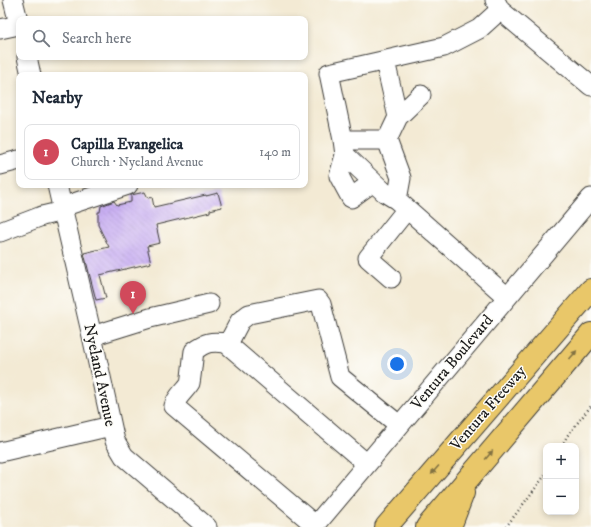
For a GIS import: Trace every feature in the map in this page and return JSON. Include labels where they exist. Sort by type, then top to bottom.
[{"type":"highway","name":"Ventura Freeway","points":[[386,527],[591,290]]},
{"type":"highway","name":"Ventura Freeway","points":[[427,527],[591,334]]},
{"type":"highway","points":[[450,527],[468,478]]},
{"type":"street","points":[[13,0],[17,16]]},
{"type":"street","points":[[373,182],[352,198],[339,176],[344,147],[329,73],[444,48],[479,29],[497,5],[591,86]]},
{"type":"street","points":[[0,29],[16,26]]},
{"type":"street","points":[[28,60],[30,72]]},
{"type":"street","points":[[385,61],[398,117]]},
{"type":"street","points":[[391,278],[368,258],[402,205],[401,178],[387,140],[398,117],[421,95]]},
{"type":"street","points":[[344,147],[387,140]]},
{"type":"street","points":[[344,147],[373,182],[402,205],[507,297]]},
{"type":"street","points":[[0,165],[16,161]]},
{"type":"street","points":[[0,219],[62,197],[112,188]]},
{"type":"street","points":[[0,232],[42,216],[62,197]]},
{"type":"street","name":"Nyeland Avenue","points":[[62,197],[115,441],[124,456],[207,527]]},
{"type":"street","name":"Ventura Boulevard","points":[[315,526],[591,198]]},
{"type":"street","points":[[226,343],[230,340],[240,321],[249,314],[318,300],[322,304],[340,377],[400,425]]},
{"type":"street","points":[[92,336],[150,318],[209,304]]},
{"type":"street","points":[[315,526],[174,406],[175,402],[191,381],[191,365],[194,352],[203,344],[214,342],[226,343],[367,464]]},
{"type":"street","points":[[0,452],[111,426]]},
{"type":"path","points":[[564,443],[567,436],[591,406]]},
{"type":"path","points":[[506,527],[543,478]]},
{"type":"building","points":[[145,192],[148,198],[152,197],[154,207],[218,193],[222,207],[210,210],[210,212],[156,225],[160,243],[147,246],[151,263],[100,275],[106,298],[96,300],[84,253],[109,247],[98,225],[98,212],[100,212],[101,206],[114,201],[117,205],[131,202],[131,195]]},
{"type":"place","name":"Capilla Evangelica","points":[[133,314]]}]
